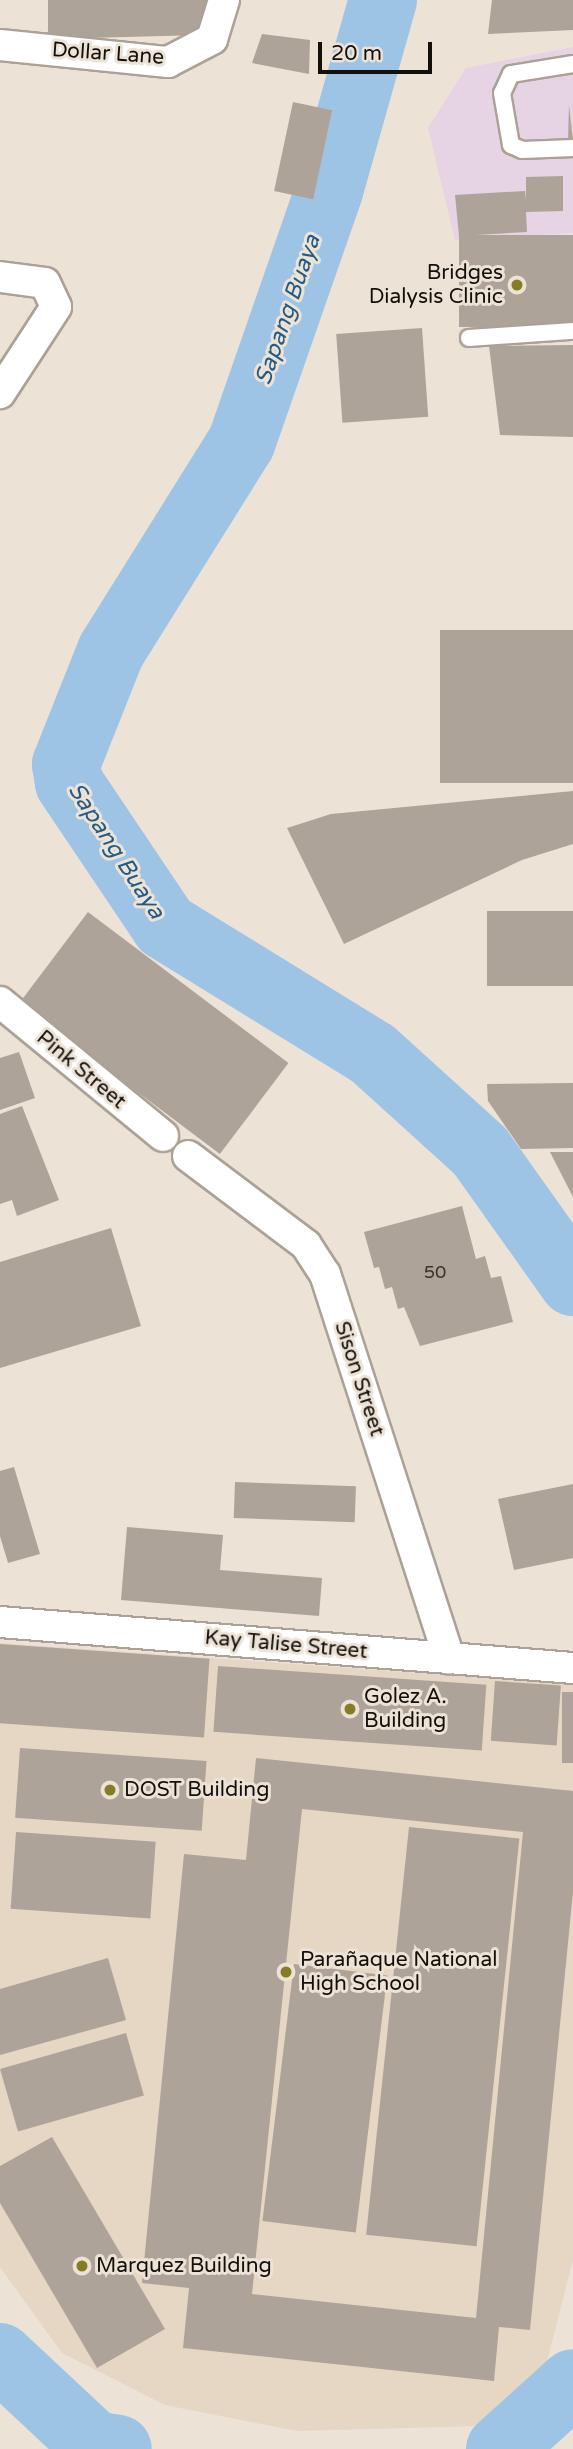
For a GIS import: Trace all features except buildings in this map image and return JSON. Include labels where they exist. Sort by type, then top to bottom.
[{"type":"street","name":"Dollar Lane","points":[[0,45],[168,62],[212,39],[224,0]]},
{"type":"street","points":[[0,277],[45,283],[56,307],[0,393]]},
{"type":"street","name":"Pink Street","points":[[2,1006],[163,1136]]},
{"type":"street","name":"Sison Street","points":[[188,1156],[306,1245],[325,1274],[449,1658]]},
{"type":"street","name":"Kay Talise Street","points":[[0,1621],[573,1668]]},
{"type":"lane","points":[[573,64],[511,74],[502,93],[511,145],[522,150],[573,148]]},
{"type":"lane","points":[[469,338],[573,331]]},
{"type":"shaded area","points":[[573,47],[573,233],[455,240],[428,128],[466,68]]},
{"type":"shaded area","name":"Parañaque National High School","points":[[0,1643],[573,1684],[573,2260],[542,2381],[477,2426],[297,2431],[165,2405],[62,2353],[0,2267]]},
{"type":"waterway","name":"Sapang Buaya","points":[[383,0],[329,191],[241,443],[111,651],[66,764],[69,783],[165,926],[373,1054],[480,1151],[573,1282]]},
{"type":"waterway","name":"Sapang Buaya","points":[[0,2357],[94,2445],[118,2449]]},
{"type":"waterway","name":"Sapang Buaya","points":[[500,2449],[573,2383]]},
{"type":"place","name":"Bridges Dialysis Clinic","points":[[517,285]]},
{"type":"place","name":"Golez A. Building","points":[[350,1709]]},
{"type":"place","name":"DOST Building","points":[[110,1790]]},
{"type":"place","name":"Parañaque National High School","points":[[286,1972]]},
{"type":"place","name":"Marquez Building","points":[[82,2266]]}]
